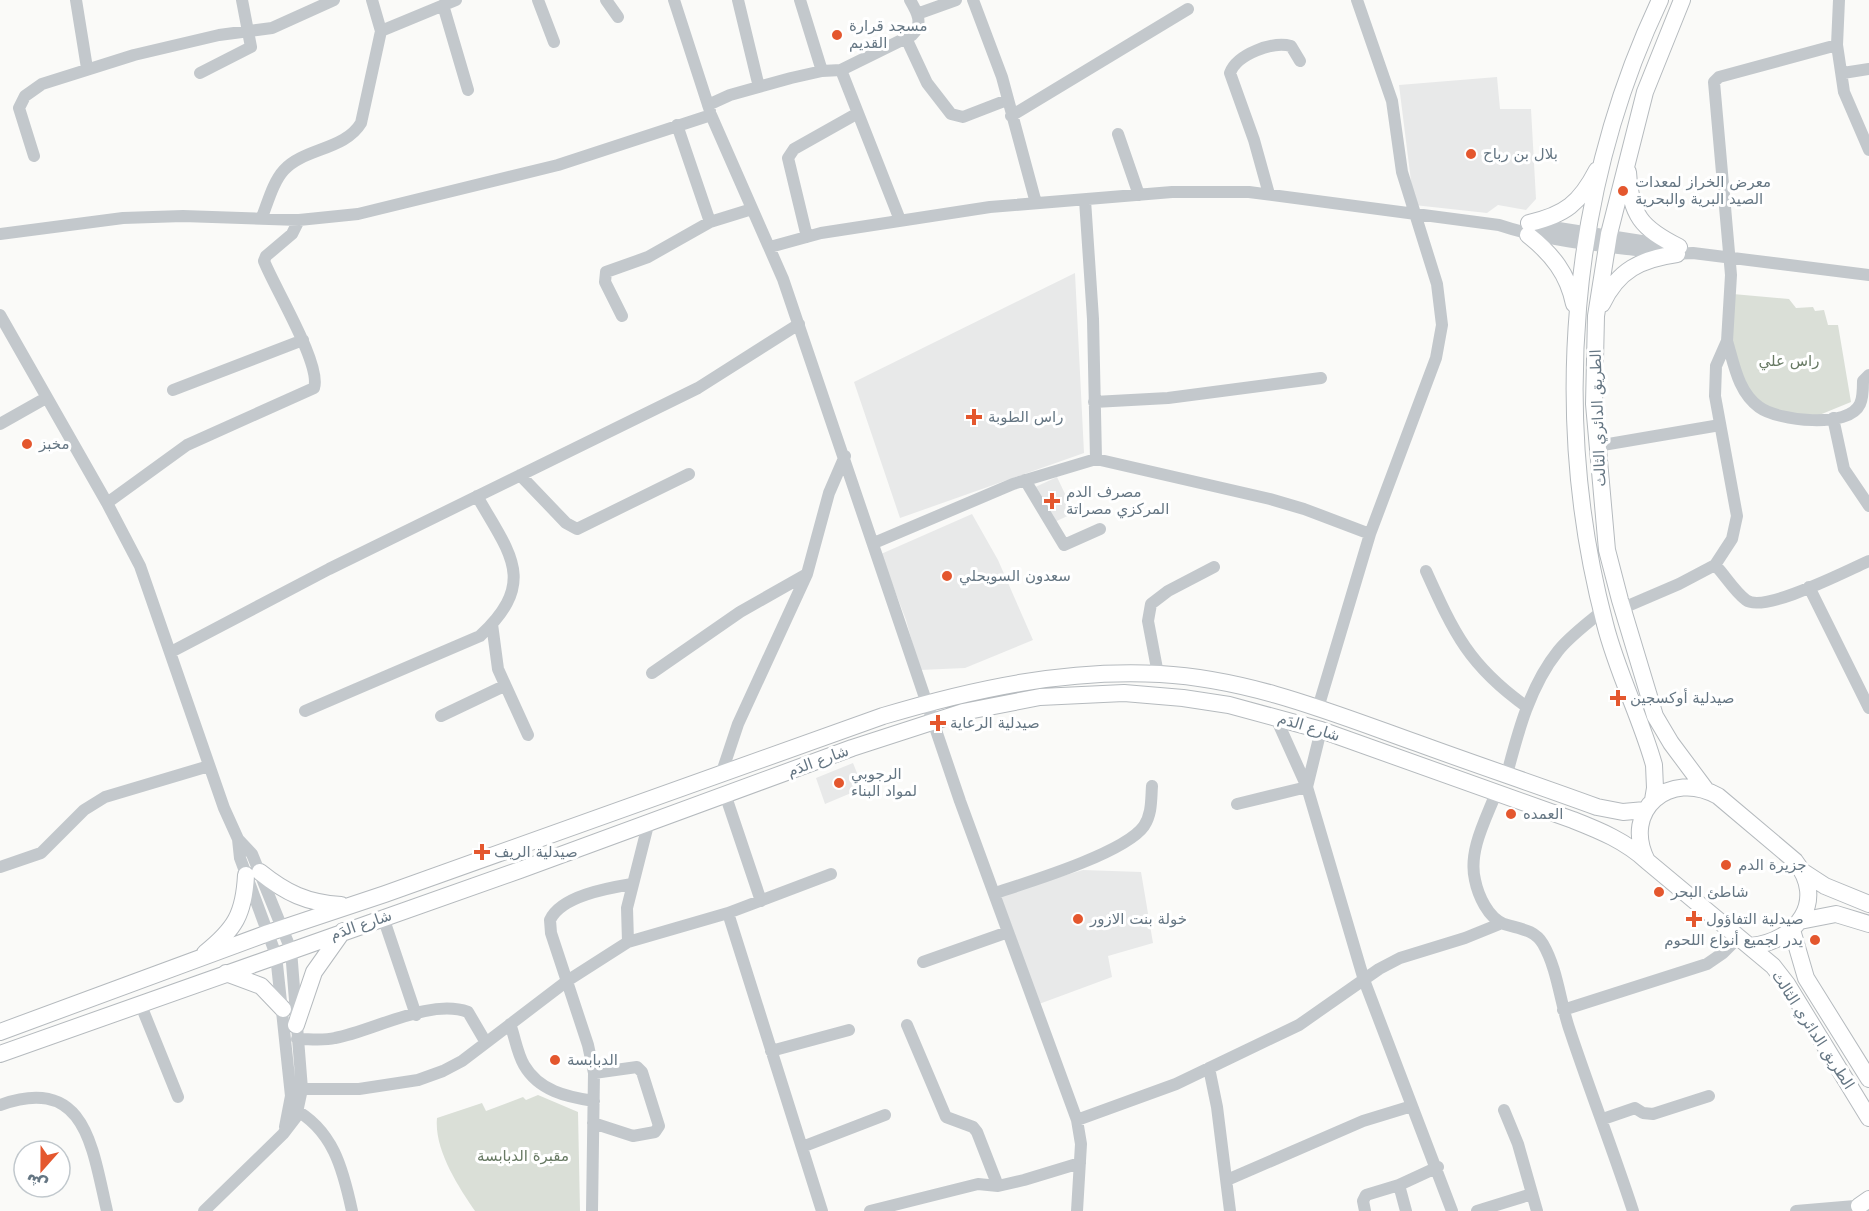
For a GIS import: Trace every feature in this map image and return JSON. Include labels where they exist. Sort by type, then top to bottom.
[{"type":"main road","name":"الطريق الدائري الثالث","points":[[1660,0],[1620,102],[1587,237],[1577,314],[1575,371],[1575,429],[1586,541],[1602,611],[1635,716],[1654,765],[1655,788],[1638,838],[1647,861],[1745,942],[1787,984],[1869,1118]]},
{"type":"main road","name":"الطريق الدائري الثالث","points":[[1682,0],[1653,71],[1626,158],[1607,240],[1596,316],[1593,371],[1597,446],[1607,550],[1656,716],[1671,742],[1706,790]]},
{"type":"main road","points":[[1577,314],[1572,293],[1555,259],[1529,229],[1556,216],[1576,202],[1590,183],[1607,151]]},
{"type":"main road","points":[[1626,158],[1631,197],[1639,219],[1655,235],[1683,251]]},
{"type":"main road","points":[[1596,316],[1612,286],[1628,269],[1640,262],[1683,251]]},
{"type":"main road","points":[[1575,371],[1593,371]]},
{"type":"main road","name":"شارع الدَم","points":[[0,1032],[348,905],[386,894],[927,703],[960,694],[1047,679],[1099,674],[1158,674],[1234,684],[1318,708],[1597,807],[1623,812],[1649,805]]},
{"type":"main road","name":"شارع الدَم","points":[[0,1054],[934,720],[1040,697],[1113,693],[1183,698],[1275,716],[1322,730],[1596,828],[1630,846],[1647,861]]},
{"type":"main road","points":[[1649,805],[1681,787],[1706,790],[1718,796],[1795,861],[1804,873],[1825,886],[1869,904]]},
{"type":"main road","points":[[1796,926],[1808,897],[1804,873]]},
{"type":"main road","points":[[194,962],[228,933],[235,924],[253,874],[304,900],[348,905]]},
{"type":"main road","points":[[1745,942],[1774,942],[1796,926],[1836,914],[1869,924]]},
{"type":"main road","name":"الطريق الدائري الثالث","points":[[1796,926],[1806,978],[1869,1079]]},
{"type":"main road","points":[[297,1032],[314,972],[343,931]]},
{"type":"main road","points":[[226,973],[261,986],[283,1009]]},
{"type":"street","points":[[76,0],[87,68]]},
{"type":"street","points":[[200,73],[251,47],[250,31],[242,0]]},
{"type":"street","points":[[34,156],[20,116],[21,102],[25,96],[42,84],[87,68],[178,44],[284,25],[334,0]]},
{"type":"street","points":[[262,217],[275,185],[285,169],[356,131],[367,101],[381,31],[372,0]]},
{"type":"street","points":[[381,31],[456,0]]},
{"type":"street","points":[[538,0],[554,42]]},
{"type":"street","points":[[606,0],[618,16]]},
{"type":"street","points":[[674,0],[710,110],[770,247],[799,324],[927,703],[1077,1120],[1080,1163],[1077,1211]]},
{"type":"street","points":[[738,0],[759,87]]},
{"type":"street","points":[[800,0],[822,71]]},
{"type":"street","points":[[0,234],[123,218],[262,217],[298,220],[358,214],[558,165],[677,125],[759,87],[822,71],[841,70],[906,38],[918,29],[917,14],[910,0]]},
{"type":"street","points":[[917,14],[956,0]]},
{"type":"street","points":[[973,0],[994,54],[1036,203]]},
{"type":"street","points":[[1318,708],[1370,534],[1436,358],[1441,336],[1437,284],[1402,172],[1392,101],[1357,0]]},
{"type":"street","points":[[1839,0],[1837,45],[1843,73],[1844,93],[1869,150]]},
{"type":"street","points":[[443,5],[468,90]]},
{"type":"street","points":[[1011,116],[1188,9]]},
{"type":"street","points":[[906,38],[927,83],[951,114],[963,117],[1007,100]]},
{"type":"street","points":[[1269,194],[1254,140],[1230,73],[1239,60],[1279,44],[1291,46],[1300,61]]},
{"type":"street","points":[[1837,45],[1719,77],[1714,82],[1730,258],[1727,341],[1735,373],[1758,406],[1794,420],[1833,418],[1854,411],[1859,406],[1863,381],[1869,375]]},
{"type":"street","points":[[1843,73],[1869,69]]},
{"type":"street","points":[[841,70],[900,220]]},
{"type":"street","points":[[807,237],[788,158],[794,149],[858,113]]},
{"type":"street","points":[[677,125],[710,222]]},
{"type":"street","points":[[1118,134],[1139,195]]},
{"type":"street","points":[[770,247],[807,237],[900,220],[1036,203],[1226,191],[1269,194],[1869,275]]},
{"type":"street","points":[[1085,200],[1094,319],[1096,459]]},
{"type":"street","points":[[622,316],[605,282],[606,272],[648,257],[710,222],[752,209]]},
{"type":"street","points":[[107,502],[187,445],[230,423],[311,391],[315,380],[303,340],[264,261],[266,256],[292,234],[298,220]]},
{"type":"street","points":[[0,315],[107,502],[140,566],[209,766],[238,839],[240,858],[253,874],[283,952],[297,1032],[302,1089],[283,1134],[204,1211]]},
{"type":"street","points":[[171,652],[329,569],[698,388],[799,324]]},
{"type":"street","points":[[173,390],[303,340]]},
{"type":"street","points":[[1623,608],[1679,584],[1715,565],[1732,539],[1737,516],[1720,425],[1715,379],[1719,359],[1727,341]]},
{"type":"street","points":[[1094,402],[1168,399],[1321,378]]},
{"type":"street","points":[[0,424],[46,398]]},
{"type":"street","points":[[1833,418],[1844,469],[1869,506]]},
{"type":"street","points":[[1597,446],[1720,425]]},
{"type":"street","points":[[722,775],[738,724],[807,574],[832,484],[845,456]]},
{"type":"street","points":[[874,543],[1024,480],[1096,459],[1270,499],[1370,534]]},
{"type":"street","points":[[520,475],[566,523],[577,529],[689,474]]},
{"type":"street","points":[[1024,480],[1064,545],[1100,529]]},
{"type":"street","points":[[305,711],[480,636],[492,624],[511,591],[515,569],[511,556],[477,496]]},
{"type":"street","points":[[1715,565],[1747,601],[1759,604],[1809,587],[1869,561]]},
{"type":"street","points":[[1158,674],[1148,621],[1151,604],[1168,591],[1214,567]]},
{"type":"street","points":[[1426,570],[1464,649],[1494,681],[1527,707]]},
{"type":"street","points":[[652,673],[740,612],[807,574]]},
{"type":"street","points":[[1809,587],[1869,708]]},
{"type":"street","points":[[1507,774],[1527,707],[1557,652],[1602,611]]},
{"type":"street","points":[[492,624],[495,660],[504,686],[528,735]]},
{"type":"street","points":[[441,716],[504,686]]},
{"type":"street","points":[[1275,716],[1306,787],[1364,980],[1438,1167],[1452,1211]]},
{"type":"street","points":[[1306,787],[1322,730]]},
{"type":"street","points":[[0,867],[41,853],[84,810],[105,797],[209,766]]},
{"type":"street","points":[[994,893],[1061,870],[1129,841],[1148,819],[1152,786]]},
{"type":"street","points":[[1238,804],[1306,787]]},
{"type":"street","points":[[1496,793],[1476,848],[1474,878],[1483,902],[1502,923],[1527,930],[1542,942],[1551,963],[1563,1010],[1603,1119],[1633,1211]]},
{"type":"street","points":[[725,794],[760,901]]},
{"type":"street","points":[[628,942],[627,908],[649,821]]},
{"type":"street","points":[[302,1089],[359,1089],[418,1080],[454,1065],[567,981],[628,942],[728,913],[831,874]]},
{"type":"street","points":[[592,1211],[594,1073],[588,1045],[551,933],[551,917],[587,894],[632,884]]},
{"type":"street","points":[[728,913],[822,1211]]},
{"type":"street","points":[[383,917],[416,1015]]},
{"type":"street","points":[[1077,1120],[1124,1105],[1209,1068],[1299,1024],[1400,958],[1449,944],[1502,923]]},
{"type":"street","points":[[923,962],[1008,932]]},
{"type":"street","points":[[1563,1010],[1707,964],[1745,942]]},
{"type":"street","points":[[283,952],[283,1009],[294,1109]]},
{"type":"street","points":[[140,1004],[178,1097]]},
{"type":"street","points":[[297,1032],[337,1038],[416,1015],[450,1008],[468,1012],[485,1041]]},
{"type":"street","points":[[510,1024],[524,1066],[539,1084],[561,1095],[594,1101]]},
{"type":"street","points":[[907,1025],[946,1117],[974,1128],[998,1186]]},
{"type":"street","points":[[771,1051],[849,1030]]},
{"type":"street","points":[[592,1123],[633,1136],[655,1132],[658,1126],[642,1071],[637,1067],[594,1073]]},
{"type":"street","points":[[1209,1068],[1217,1107],[1230,1211]]},
{"type":"street","points":[[0,1105],[28,1097],[42,1096],[64,1104],[78,1115],[90,1145],[107,1211]]},
{"type":"street","points":[[1603,1119],[1635,1108],[1643,1113],[1653,1114],[1709,1096]]},
{"type":"street","points":[[1227,1180],[1363,1121],[1412,1106]]},
{"type":"street","points":[[294,1109],[310,1119],[337,1153],[352,1211]]},
{"type":"street","points":[[1504,1110],[1518,1144],[1537,1211]]},
{"type":"street","points":[[802,1147],[885,1115]]},
{"type":"street","points":[[870,1211],[978,1184],[998,1186],[1080,1163]]},
{"type":"street","points":[[1365,1211],[1363,1201],[1366,1195],[1399,1185],[1438,1167]]},
{"type":"street","points":[[1399,1185],[1406,1211]]},
{"type":"street","points":[[1477,1211],[1532,1194]]},
{"type":"street","points":[[1796,1211],[1867,1204]]},
{"type":"shaded area","name":"بلال بن رباح","points":[[1497,77],[1500,109],[1531,109],[1536,199],[1526,210],[1498,205],[1487,213],[1414,205],[1399,85]]},
{"type":"shaded area","name":"راس الطوبة","points":[[1075,273],[1084,453],[900,518],[854,382]]},
{"type":"shaded area","name":"مصرف الدم المركزي مصراتة","points":[[1057,477],[1074,513],[1048,525],[1031,489]]},
{"type":"shaded area","name":"سعدون السويحلي","points":[[972,514],[998,560],[1033,640],[965,668],[920,670],[906,620],[881,554]]},
{"type":"shaded area","name":"الرجوبي لمواد البناء","points":[[853,763],[863,788],[825,804],[816,778]]},
{"type":"shaded area","name":"خولة بنت الازور","points":[[1083,870],[1141,872],[1153,943],[1108,956],[1112,977],[1039,1004],[999,895]]},
{"type":"green space","name":"راس علي","points":[[1733,294],[1789,299],[1796,308],[1813,307],[1815,311],[1824,310],[1828,325],[1838,325],[1851,402],[1812,418],[1783,417],[1747,393],[1731,350]]},
{"type":"green space","name":"مقبرة الدبابسة","points":[[538,1095],[578,1112],[580,1211],[475,1211],[443,1154],[437,1130],[437,1118],[482,1103],[486,1111],[523,1097],[526,1100]]},
{"type":"place","name":"مسجد قرارة القديم","points":[[837,35]]},
{"type":"place","name":"بلال بن رباح","points":[[1471,154]]},
{"type":"place","name":"معرض الخراز لمعدات الصيد البرية والبحرية","points":[[1623,191]]},
{"type":"place","name":"راس الطوبة","points":[[974,417]]},
{"type":"place","name":"مخبز","points":[[27,444]]},
{"type":"place","name":"مصرف الدم المركزي مصراتة","points":[[1052,501]]},
{"type":"place","name":"سعدون السويحلي","points":[[947,576]]},
{"type":"place","name":"صيدلية أوكسجين","points":[[1618,698]]},
{"type":"place","name":"صيدلية الرعاية","points":[[938,723]]},
{"type":"place","name":"الرجوبي لمواد البناء","points":[[839,783]]},
{"type":"place","name":"العمده","points":[[1511,814]]},
{"type":"place","name":"صيدلية الريف","points":[[482,852]]},
{"type":"place","name":"جزيرة الدم","points":[[1726,865]]},
{"type":"place","name":"شاطئ البحر","points":[[1659,892]]},
{"type":"place","name":"خولة بنت الازور","points":[[1078,919]]},
{"type":"place","name":"صيدلية التفاؤول","points":[[1694,919]]},
{"type":"place","name":"يدر لجميع أنواع اللحوم","points":[[1815,940]]},
{"type":"place","name":"الدبابسة","points":[[555,1060]]}]
